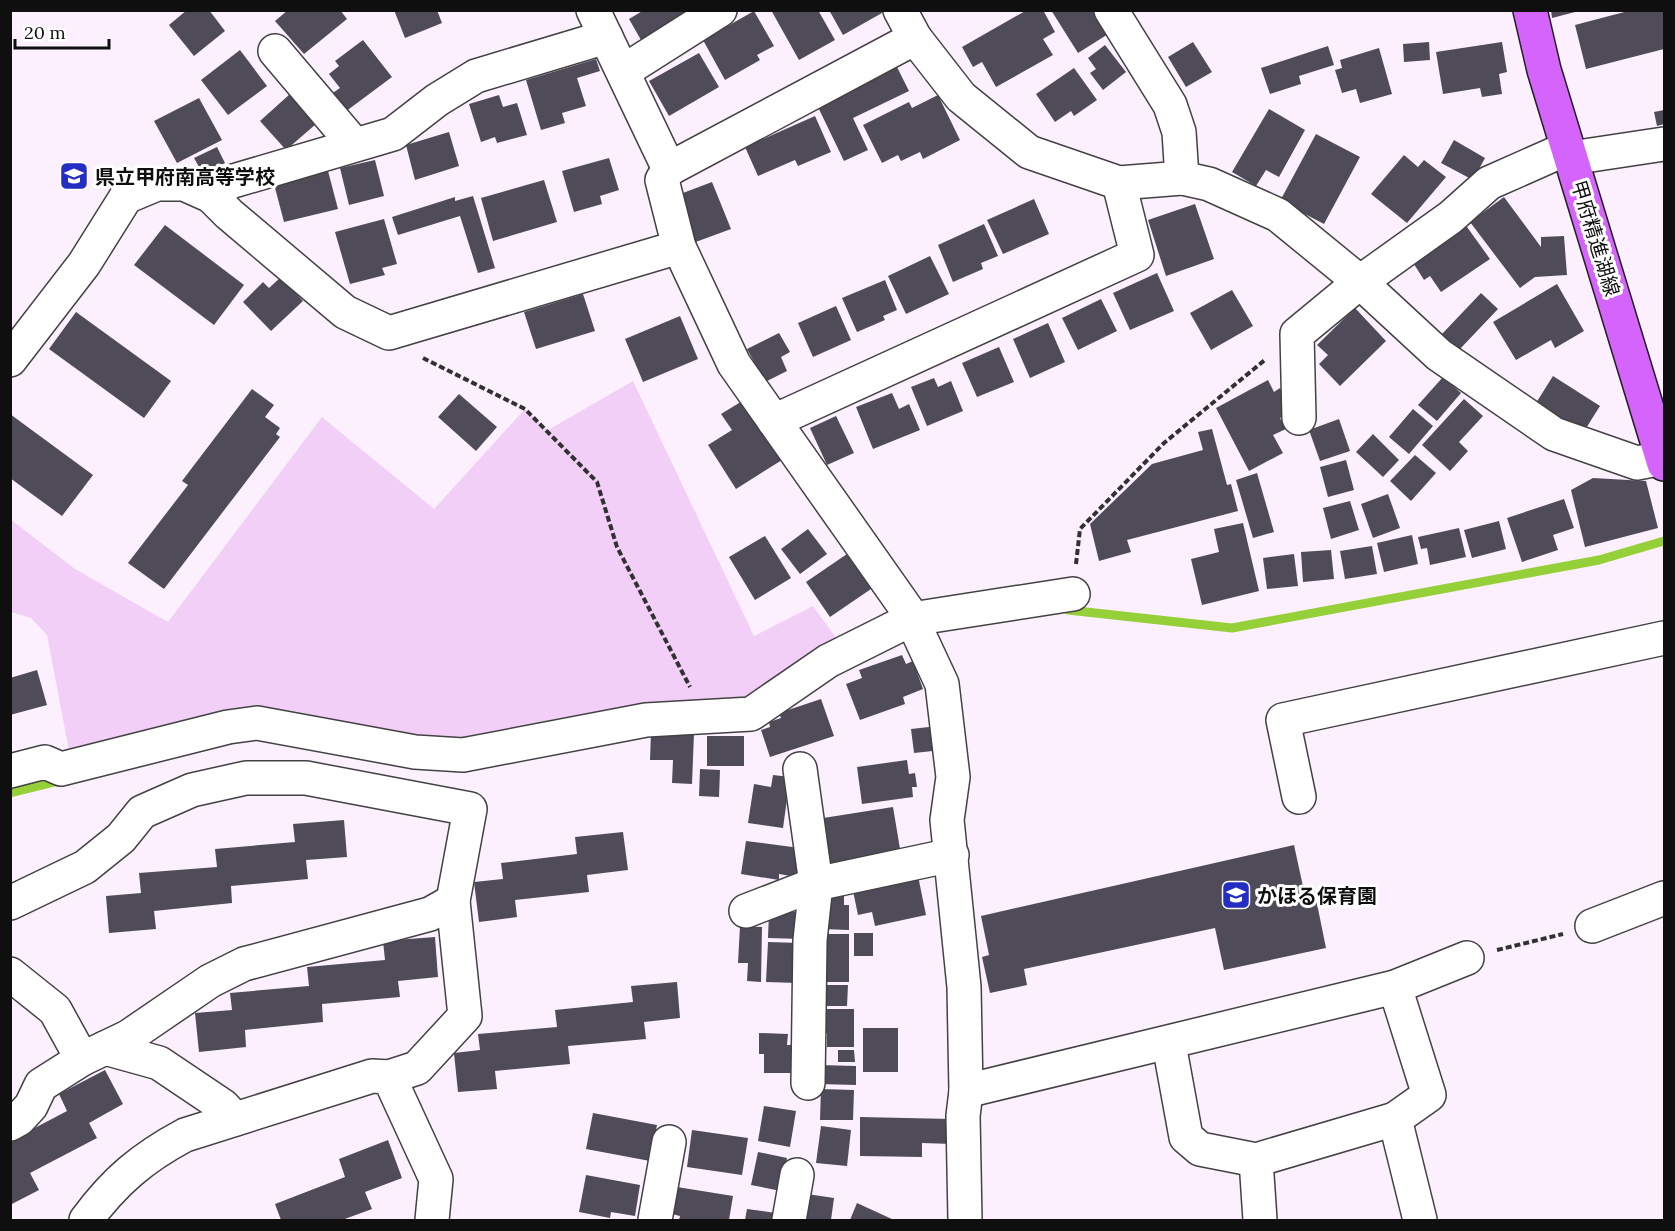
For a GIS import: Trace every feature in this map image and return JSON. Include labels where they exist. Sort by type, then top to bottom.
[{"type":"main road","name":"甲府精進湖線","points":[[1530,10],[1570,153],[1656,402],[1664,461]]},
{"type":"street","points":[[624,71],[720,10]]},
{"type":"street","points":[[1111,10],[1170,105],[1179,132],[1182,178]]},
{"type":"street","points":[[211,196],[230,182],[353,143],[393,134],[437,100],[476,76],[600,24],[669,169]]},
{"type":"street","points":[[965,1221],[964,987],[947,820],[953,777],[942,684],[912,619],[734,364],[679,247],[662,180],[669,169],[908,24],[961,97],[1029,152],[1119,183],[1182,178],[1209,184],[1278,215],[1360,282],[1439,356],[1554,434],[1637,463],[1664,461]]},
{"type":"street","points":[[276,51],[353,143]]},
{"type":"street","points":[[1299,418],[1296,334],[1360,282],[1451,217],[1489,183],[1570,153],[1665,144]]},
{"type":"street","points":[[774,421],[1137,255],[1119,183]]},
{"type":"street","points":[[10,360],[84,264],[126,197],[157,184],[184,184],[211,196],[229,214],[345,312],[389,333],[679,247]]},
{"type":"street","points":[[10,771],[45,762],[62,768],[228,727],[257,723],[415,752],[463,755],[646,720],[751,714],[828,661],[912,619],[1073,594]]},
{"type":"street","points":[[1299,797],[1283,720],[1665,638]]},
{"type":"street","points":[[800,769],[816,884],[810,940],[807,1083]]},
{"type":"street","points":[[10,903],[85,867],[121,838],[142,812],[192,790],[246,778],[306,778],[470,809],[453,901],[465,1016],[417,1068],[389,1077],[372,1076],[185,1135],[156,1150],[108,1190],[86,1221]]},
{"type":"street","points":[[746,910],[816,884],[952,855]]},
{"type":"street","points":[[1592,926],[1665,898]]},
{"type":"street","points":[[10,1124],[19,1119],[31,1106],[41,1085],[128,1037],[210,981],[244,964],[430,914],[453,901]]},
{"type":"street","points":[[966,1091],[1169,1044],[1395,987],[1467,958]]},
{"type":"street","points":[[10,974],[56,1010],[94,1054],[159,1063],[223,1106],[235,1119]]},
{"type":"street","points":[[1169,1044],[1186,1137],[1200,1149],[1256,1160],[1395,1119],[1429,1095],[1395,987]]},
{"type":"street","points":[[389,1077],[436,1179],[432,1221]]},
{"type":"street","points":[[1395,1119],[1420,1221]]},
{"type":"street","points":[[655,1221],[669,1142]]},
{"type":"street","points":[[1256,1160],[1260,1221]]},
{"type":"street","points":[[789,1221],[797,1175]]},
{"type":"path","points":[[389,333],[400,347],[525,409],[597,482],[617,547],[706,717]]},
{"type":"path","points":[[1073,594],[1080,529],[1164,443],[1296,334]]},
{"type":"path","points":[[1467,958],[1592,926]]},
{"type":"shaded area","points":[[633,381],[754,636],[813,606],[842,646],[747,712],[467,751],[260,716],[71,761],[47,635],[31,618],[11,612],[10,519],[75,569],[168,622],[322,417],[434,509],[525,409],[548,430]]},
{"type":"building","points":[[187,10],[209,10],[225,31],[194,56],[169,25]]},
{"type":"building","points":[[288,10],[340,10],[347,19],[304,54],[275,21]]},
{"type":"building","points":[[394,10],[437,10],[442,23],[405,38]]},
{"type":"building","points":[[644,10],[691,10],[641,40],[629,19]]},
{"type":"building","points":[[771,10],[818,10],[835,40],[799,60]]},
{"type":"building","points":[[829,10],[881,10],[882,13],[843,35]]},
{"type":"building","points":[[1027,10],[1043,10],[1055,32],[1043,39],[1053,55],[996,87],[982,62],[973,67],[962,47]]},
{"type":"building","points":[[1051,10],[1100,10],[1113,31],[1078,53]]},
{"type":"building","points":[[1551,10],[1579,10],[1579,11],[1552,18]]},
{"type":"building","points":[[1632,10],[1664,10],[1664,49],[1586,69],[1575,25]]},
{"type":"building","points":[[754,11],[774,46],[757,55],[760,60],[725,80],[703,40]]},
{"type":"building","points":[[363,40],[392,77],[345,112],[331,94],[340,88],[329,74],[339,66],[335,61]]},
{"type":"building","points":[[1193,42],[1212,72],[1186,87],[1168,57]]},
{"type":"building","points":[[1429,42],[1430,60],[1404,62],[1403,44]]},
{"type":"building","points":[[1502,42],[1507,72],[1499,74],[1502,94],[1482,97],[1480,88],[1443,94],[1436,52]]},
{"type":"building","points":[[1105,45],[1126,72],[1103,90],[1090,73],[1096,69],[1088,58]]},
{"type":"building","points":[[1328,46],[1334,65],[1299,76],[1301,84],[1270,94],[1261,68]]},
{"type":"building","points":[[1379,48],[1392,94],[1360,103],[1356,89],[1342,93],[1335,70],[1342,68],[1340,60]]},
{"type":"building","points":[[240,50],[267,86],[228,115],[201,80]]},
{"type":"building","points":[[699,53],[719,87],[669,116],[649,81]]},
{"type":"building","points":[[596,59],[600,71],[577,78],[586,106],[562,113],[565,123],[541,130],[526,80]]},
{"type":"building","points":[[897,67],[909,91],[853,118],[868,150],[844,161],[817,105]]},
{"type":"building","points":[[1074,68],[1097,100],[1074,116],[1071,111],[1055,122],[1036,94]]},
{"type":"building","points":[[290,94],[316,124],[286,150],[260,121]]},
{"type":"building","points":[[499,95],[503,107],[517,103],[527,135],[497,143],[495,137],[481,142],[469,104]]},
{"type":"building","points":[[938,95],[960,140],[923,159],[920,152],[901,161],[898,155],[882,163],[863,125],[909,102],[912,108]]},
{"type":"building","points":[[199,98],[222,140],[177,163],[154,121]]},
{"type":"building","points":[[1269,109],[1305,130],[1279,177],[1266,170],[1256,186],[1232,172]]},
{"type":"building","points":[[1664,110],[1664,124],[1657,126],[1654,112]]},
{"type":"building","points":[[815,116],[831,152],[798,166],[795,160],[758,176],[745,147]]},
{"type":"building","points":[[449,132],[459,166],[415,180],[406,145]]},
{"type":"building","points":[[1316,134],[1360,157],[1324,224],[1280,201]]},
{"type":"building","points":[[1454,140],[1485,158],[1473,180],[1441,163]]},
{"type":"building","points":[[217,147],[225,163],[203,174],[194,158]]},
{"type":"building","points":[[1404,155],[1418,167],[1424,160],[1446,177],[1407,223],[1371,194]]},
{"type":"building","points":[[609,158],[619,190],[600,196],[602,204],[574,212],[562,171]]},
{"type":"building","points":[[375,160],[384,196],[349,205],[340,168]]},
{"type":"building","points":[[328,171],[338,209],[284,222],[274,184]]},
{"type":"building","points":[[544,180],[557,222],[493,241],[481,198]]},
{"type":"building","points":[[712,182],[731,229],[693,243],[675,196]]},
{"type":"building","points":[[473,196],[495,268],[478,273],[460,216],[398,235],[392,217],[455,197],[455,201]]},
{"type":"building","points":[[1504,197],[1541,247],[1541,237],[1564,236],[1567,275],[1535,277],[1520,288],[1470,222]]},
{"type":"building","points":[[1034,199],[1049,234],[1003,254],[987,220]]},
{"type":"building","points":[[1195,204],[1214,259],[1166,276],[1148,220]]},
{"type":"building","points":[[384,219],[397,264],[382,268],[385,275],[350,284],[335,232]]},
{"type":"building","points":[[1462,220],[1490,259],[1441,292],[1430,276],[1424,280],[1412,261]]},
{"type":"building","points":[[984,224],[998,256],[981,263],[983,269],[953,282],[938,245]]},
{"type":"building","points":[[165,225],[244,285],[214,325],[134,265]]},
{"type":"building","points":[[930,256],[949,294],[906,314],[888,276]]},
{"type":"building","points":[[1157,273],[1174,311],[1130,330],[1113,293]]},
{"type":"building","points":[[281,277],[303,301],[271,331],[243,302],[263,282],[269,288]]},
{"type":"building","points":[[885,280],[897,310],[883,316],[885,320],[857,332],[842,298]]},
{"type":"building","points":[[1557,284],[1584,331],[1555,348],[1551,340],[1516,360],[1493,322]]},
{"type":"building","points":[[1232,290],[1253,326],[1211,350],[1190,313]]},
{"type":"building","points":[[1481,293],[1498,309],[1459,350],[1442,334]]},
{"type":"building","points":[[583,294],[595,331],[536,349],[524,312]]},
{"type":"building","points":[[1101,299],[1117,331],[1078,350],[1062,318]]},
{"type":"building","points":[[836,306],[851,340],[813,357],[798,323]]},
{"type":"building","points":[[1355,308],[1386,341],[1340,386],[1319,364],[1328,355],[1317,345]]},
{"type":"building","points":[[76,312],[171,381],[144,418],[49,349]]},
{"type":"building","points":[[680,316],[698,359],[643,382],[625,339]]},
{"type":"building","points":[[1048,323],[1065,362],[1030,378],[1013,339]]},
{"type":"building","points":[[779,333],[790,352],[781,357],[787,371],[765,382],[747,349]]},
{"type":"building","points":[[999,347],[1014,382],[977,397],[962,363]]},
{"type":"building","points":[[1553,376],[1600,406],[1583,433],[1536,403]]},
{"type":"building","points":[[1443,377],[1461,393],[1437,421],[1418,405]]},
{"type":"building","points":[[934,378],[938,387],[951,381],[963,411],[927,426],[911,387]]},
{"type":"building","points":[[1268,380],[1274,392],[1280,388],[1289,405],[1282,408],[1285,415],[1280,418],[1286,429],[1273,435],[1283,453],[1249,471],[1216,408]]},
{"type":"building","points":[[252,389],[274,405],[265,417],[280,428],[276,434],[280,437],[164,589],[128,563],[188,485],[182,481]]},
{"type":"building","points":[[892,393],[899,409],[909,404],[920,430],[873,449],[856,407]]},
{"type":"building","points":[[459,394],[497,427],[476,451],[438,417]]},
{"type":"building","points":[[1464,399],[1483,416],[1459,442],[1468,451],[1450,471],[1422,445]]},
{"type":"building","points":[[744,400],[782,460],[736,489],[708,445],[732,430],[721,414]]},
{"type":"building","points":[[1413,409],[1433,426],[1409,454],[1389,437]]},
{"type":"building","points":[[10,414],[93,475],[62,516],[10,478]]},
{"type":"building","points":[[836,416],[854,453],[827,465],[810,428]]},
{"type":"building","points":[[1339,419],[1350,451],[1320,461],[1309,430]]},
{"type":"building","points":[[1212,429],[1227,485],[1231,484],[1238,511],[1127,540],[1131,552],[1099,561],[1090,524],[1152,464],[1203,450],[1198,432]]},
{"type":"building","points":[[1373,434],[1399,460],[1383,477],[1356,452]]},
{"type":"building","points":[[1415,455],[1436,473],[1411,501],[1390,481]]},
{"type":"building","points":[[1346,460],[1354,490],[1328,497],[1320,467]]},
{"type":"building","points":[[1257,473],[1274,532],[1253,538],[1236,480]]},
{"type":"building","points":[[1593,478],[1646,481],[1658,528],[1585,547],[1571,490]]},
{"type":"building","points":[[1388,494],[1400,528],[1373,538],[1361,504]]},
{"type":"building","points":[[1564,499],[1574,528],[1553,535],[1558,550],[1522,562],[1507,518]]},
{"type":"building","points":[[1350,501],[1359,530],[1331,539],[1323,508]]},
{"type":"building","points":[[1499,521],[1506,549],[1472,558],[1464,530]]},
{"type":"building","points":[[1243,523],[1259,591],[1202,605],[1191,559],[1219,552],[1214,529]]},
{"type":"building","points":[[1459,528],[1466,557],[1430,565],[1427,548],[1421,549],[1418,537]]},
{"type":"building","points":[[808,529],[827,554],[800,574],[781,549]]},
{"type":"building","points":[[1412,535],[1418,564],[1384,572],[1377,543]]},
{"type":"building","points":[[765,536],[791,578],[755,600],[729,557]]},
{"type":"building","points":[[1372,546],[1377,574],[1345,579],[1340,551]]},
{"type":"building","points":[[1331,550],[1334,579],[1303,582],[1301,552]]},
{"type":"building","points":[[847,554],[871,589],[830,617],[806,582]]},
{"type":"building","points":[[1294,554],[1298,586],[1267,589],[1263,558]]},
{"type":"building","points":[[902,655],[906,664],[913,661],[923,689],[903,697],[905,704],[860,720],[846,684],[862,678],[859,670]]},
{"type":"building","points":[[37,670],[47,705],[10,715],[10,678]]},
{"type":"building","points":[[821,699],[834,736],[770,757],[761,730],[770,727],[769,722],[781,718],[779,713]]},
{"type":"building","points":[[938,726],[942,750],[914,753],[911,729]]},
{"type":"building","points":[[651,732],[694,733],[692,784],[672,783],[673,760],[650,760]]},
{"type":"building","points":[[707,736],[744,736],[744,766],[707,766]]},
{"type":"building","points":[[907,760],[909,774],[915,773],[917,787],[912,787],[913,797],[862,804],[857,767]]},
{"type":"building","points":[[700,769],[720,770],[719,797],[699,796]]},
{"type":"building","points":[[773,775],[790,777],[783,828],[748,823],[754,784],[771,787]]},
{"type":"building","points":[[893,807],[900,849],[883,852],[884,858],[825,867],[817,819]]},
{"type":"building","points":[[344,820],[347,857],[306,860],[308,879],[231,886],[232,903],[154,911],[156,929],[109,933],[106,896],[141,893],[139,873],[217,867],[215,849],[295,842],[293,824]]},
{"type":"building","points":[[623,832],[628,870],[587,875],[589,892],[515,900],[517,917],[479,922],[474,882],[503,879],[501,863],[577,854],[575,837]]},
{"type":"building","points":[[746,841],[800,848],[796,877],[779,874],[779,880],[741,874]]},
{"type":"building","points":[[1294,845],[1304,891],[1314,889],[1326,948],[1224,970],[1215,928],[1024,969],[1027,985],[990,993],[982,957],[989,955],[981,916]]},
{"type":"building","points":[[917,871],[926,915],[875,926],[872,912],[858,915],[852,886]]},
{"type":"building","points":[[823,890],[844,890],[844,905],[849,905],[849,930],[822,929]]},
{"type":"building","points":[[769,912],[801,912],[801,939],[768,938]]},
{"type":"building","points":[[740,926],[762,927],[761,982],[747,981],[748,963],[738,963]]},
{"type":"building","points":[[854,933],[873,933],[873,956],[854,956]]},
{"type":"building","points":[[818,934],[849,934],[849,982],[818,982]]},
{"type":"building","points":[[435,937],[438,977],[398,981],[400,997],[322,1004],[323,1022],[245,1030],[246,1047],[199,1052],[195,1013],[232,1010],[230,993],[309,986],[307,967],[385,960],[383,941]]},
{"type":"building","points":[[768,942],[800,943],[798,983],[766,982]]},
{"type":"building","points":[[677,982],[680,1018],[644,1022],[646,1039],[568,1046],[570,1064],[495,1071],[497,1089],[458,1092],[454,1053],[480,1050],[478,1034],[557,1027],[555,1010],[633,1002],[631,986]]},
{"type":"building","points":[[818,985],[848,985],[847,1006],[818,1006]]},
{"type":"building","points":[[815,1009],[854,1009],[854,1047],[827,1047],[827,1033],[815,1033]]},
{"type":"building","points":[[863,1028],[898,1028],[898,1072],[863,1072]]},
{"type":"building","points":[[759,1033],[788,1034],[787,1045],[796,1045],[796,1073],[764,1073],[764,1054],[759,1054]]},
{"type":"building","points":[[838,1050],[854,1050],[855,1062],[838,1062]]},
{"type":"building","points":[[819,1065],[856,1066],[856,1085],[818,1084]]},
{"type":"building","points":[[105,1070],[123,1104],[89,1123],[97,1138],[30,1173],[39,1190],[10,1205],[10,1141],[67,1111],[59,1094]]},
{"type":"building","points":[[821,1089],[854,1090],[853,1120],[820,1120]]},
{"type":"building","points":[[764,1106],[796,1111],[790,1147],[758,1141]]},
{"type":"building","points":[[593,1113],[657,1125],[650,1161],[586,1149]]},
{"type":"building","points":[[860,1117],[952,1119],[952,1144],[922,1143],[922,1157],[860,1156]]},
{"type":"building","points":[[821,1126],[851,1130],[847,1166],[816,1163]]},
{"type":"building","points":[[692,1130],[748,1138],[742,1175],[687,1167]]},
{"type":"building","points":[[388,1140],[402,1178],[365,1192],[372,1209],[342,1220],[281,1220],[275,1204],[345,1177],[339,1159]]},
{"type":"building","points":[[758,1152],[787,1158],[781,1191],[751,1185]]},
{"type":"building","points":[[586,1175],[640,1185],[635,1216],[611,1212],[610,1218],[579,1212]]},
{"type":"building","points":[[677,1187],[733,1196],[729,1220],[679,1220],[680,1216],[672,1214]]},
{"type":"building","points":[[807,1194],[834,1198],[831,1220],[803,1220]]},
{"type":"building","points":[[857,1203],[894,1220],[850,1220]]},
{"type":"building","points":[[747,1209],[776,1213],[775,1220],[745,1220]]},
{"type":"waterway","points":[[1068,610],[1232,628],[1599,560],[1664,541]]},
{"type":"waterway","points":[[10,793],[63,780]]},
{"type":"place","name":"県立甲府南高等学校","points":[[74,176]]},
{"type":"place","name":"かほる保育園","points":[[1236,895]]}]
